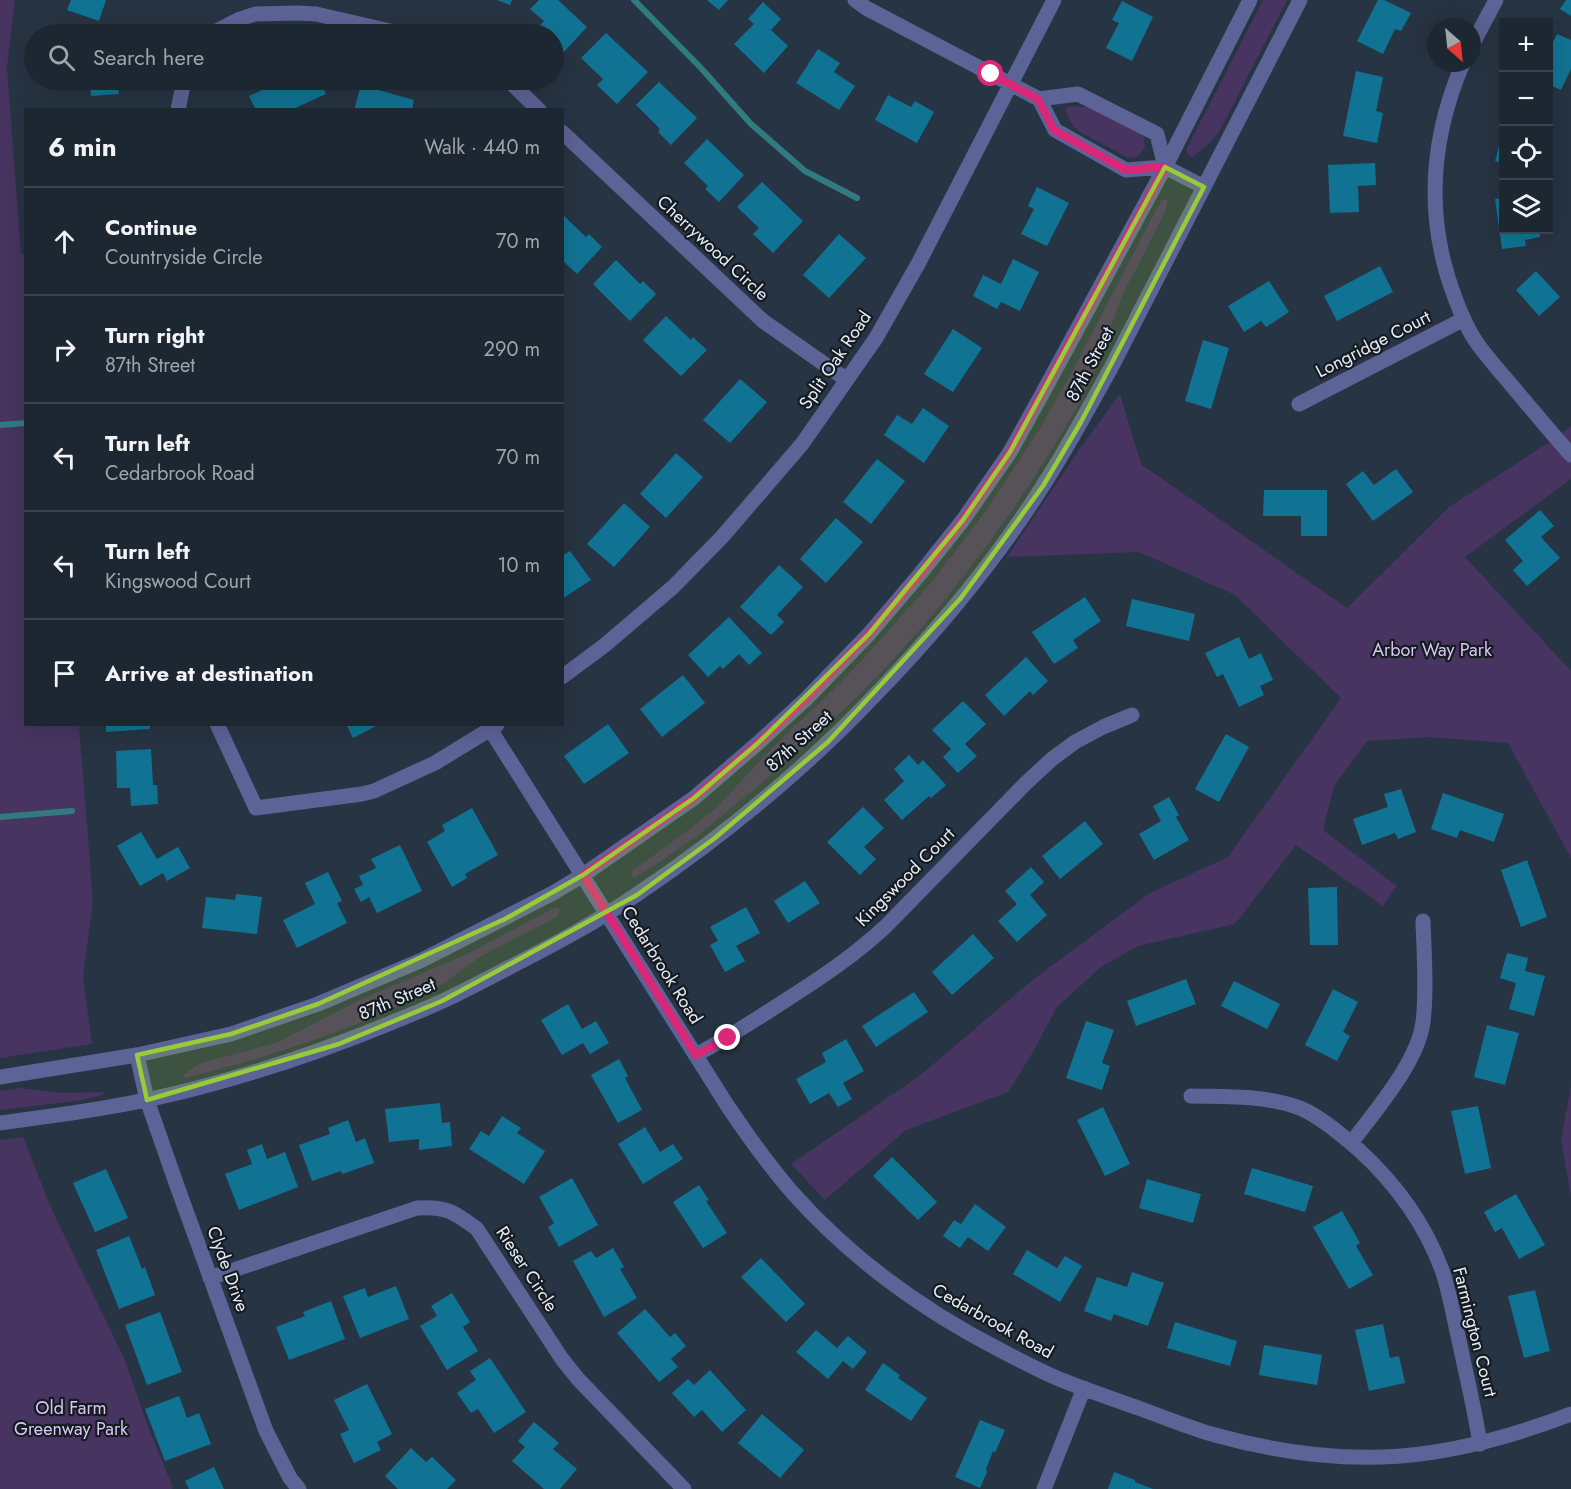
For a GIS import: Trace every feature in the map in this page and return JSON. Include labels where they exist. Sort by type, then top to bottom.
[{"type":"street","points":[[855,0],[866,8],[1038,99],[1078,94],[1157,134],[1165,167]]},
{"type":"street","name":"Split Oak Road","points":[[564,676],[605,645],[673,587],[722,537],[802,444],[876,338],[918,264],[1054,0]]},
{"type":"street","name":"87th Street","points":[[0,1077],[136,1055],[231,1034],[318,1004],[422,960],[553,893],[583,875],[694,798],[758,743],[806,699],[869,634],[963,520],[1010,452],[1165,167],[1250,0]]},
{"type":"street","name":"87th Street","points":[[0,1123],[147,1100],[256,1072],[339,1044],[442,1001],[535,954],[637,895],[715,838],[773,791],[828,742],[916,651],[1003,544],[1043,486],[1111,369],[1300,0]]},
{"type":"street","points":[[1481,28],[1496,0]]},
{"type":"street","points":[[230,24],[255,14],[297,13],[316,14],[360,24]]},
{"type":"street","points":[[1460,72],[1449,100],[1436,157],[1434,203],[1440,251],[1464,319],[1476,342],[1571,455]]},
{"type":"street","points":[[178,108],[182,90]]},
{"type":"street","points":[[518,90],[537,108]]},
{"type":"street","points":[[1038,99],[1054,130],[1126,170],[1165,167],[1204,187]]},
{"type":"street","name":"Cherrywood Circle","points":[[564,134],[763,321],[847,380]]},
{"type":"street","name":"Longridge Court","points":[[1299,404],[1464,319]]},
{"type":"street","name":"Kingswood Court","points":[[696,1055],[728,1038],[863,947],[1024,783],[1075,742],[1102,727],[1132,715]]},
{"type":"street","points":[[219,726],[256,808],[374,791],[435,763],[493,727]]},
{"type":"street","name":"Cedarbrook Road","points":[[493,727],[607,914],[755,1146],[792,1191],[849,1249],[887,1281],[934,1314],[1059,1379],[1214,1434],[1263,1447],[1349,1457],[1426,1454],[1480,1444],[1536,1428],[1571,1414]]},
{"type":"street","points":[[1351,1143],[1401,1075],[1419,1041],[1423,1023],[1424,921]]},
{"type":"street","name":"Clyde Drive","points":[[136,1055],[147,1100],[266,1431],[290,1478],[299,1489]]},
{"type":"street","name":"Farmington Court","points":[[1191,1096],[1272,1100],[1301,1109],[1333,1128],[1372,1162],[1410,1208],[1425,1233],[1442,1270],[1480,1444]]},
{"type":"street","name":"Rieser Circle","points":[[210,1278],[417,1208],[435,1207],[447,1210],[477,1229],[562,1359],[684,1489]]},
{"type":"street","points":[[1044,1489],[1084,1388]]},
{"type":"highlighted area","points":[[1165,167],[1204,187],[1081,422],[1043,486],[961,598],[828,742],[715,838],[637,895],[442,1001],[339,1044],[147,1100],[137,1055],[231,1034],[318,1004],[505,919],[583,875],[694,798],[758,743],[869,634],[963,520],[1010,452]]},
{"type":"green space","points":[[0,0],[15,0],[7,68],[21,254],[24,254],[24,726],[79,726],[93,901],[83,977],[92,1044],[0,1058]]},
{"type":"green space","points":[[1263,0],[1287,0],[1221,128],[1213,140],[1193,157],[1189,156],[1187,148]]},
{"type":"green space","points":[[1068,106],[1087,107],[1139,133],[1144,137],[1145,148],[1138,156],[1129,158],[1080,132],[1074,127],[1065,111]]},
{"type":"green space","points":[[1164,199],[1167,200],[1165,212],[1122,297],[1097,365],[1080,402],[1034,478],[953,590],[894,659],[810,741],[708,827],[634,878],[632,871],[716,808],[774,746],[861,661],[930,584],[987,509],[1042,425],[1157,208]]},
{"type":"green space","name":"Arbor Way Park","points":[[1120,394],[1141,464],[1347,608],[1449,507],[1571,426],[1571,479],[1465,557],[1571,671],[1571,858],[1508,743],[1429,737],[1367,741],[1334,786],[1323,830],[1397,886],[1383,906],[1296,845],[1235,924],[1138,946],[1101,967],[1057,1007],[1008,1092],[906,1130],[825,1200],[791,1164],[918,1077],[1035,978],[1150,893],[1228,857],[1341,698],[1235,595],[1139,552],[1007,557],[1078,451]]},
{"type":"green space","points":[[554,908],[558,908],[560,912],[557,917],[480,957],[441,985],[405,1003],[344,1029],[281,1051],[185,1078],[182,1076],[200,1063],[276,1043],[360,1000],[469,953]]},
{"type":"green space","points":[[1571,1086],[1571,1196],[1561,1140]]},
{"type":"green space","points":[[19,1088],[63,1093],[104,1092],[104,1094],[76,1101],[0,1110],[0,1091]]},
{"type":"green space","name":"Old Farm Greenway Park","points":[[23,1137],[52,1210],[124,1358],[172,1489],[0,1489],[0,1140]]},
{"type":"building","points":[[71,0],[106,0],[99,21],[67,10]]},
{"type":"building","points":[[497,0],[512,0],[510,5]]},
{"type":"building","points":[[539,0],[558,0],[587,27],[564,52],[564,24],[541,24],[544,21],[530,9]]},
{"type":"building","points":[[707,0],[728,0],[719,10]]},
{"type":"building","points":[[1378,0],[1384,0],[1411,13],[1401,31],[1395,29],[1383,54],[1357,41]]},
{"type":"building","points":[[1566,0],[1571,0],[1571,16],[1560,9]]},
{"type":"building","points":[[1122,1],[1153,17],[1132,61],[1106,48],[1119,23],[1112,20]]},
{"type":"building","points":[[763,2],[781,19],[771,30],[788,46],[764,73],[734,44],[754,24],[748,19]]},
{"type":"building","points":[[606,33],[648,72],[617,104],[597,85],[603,79],[581,58]]},
{"type":"building","points":[[1557,34],[1571,40],[1571,69],[1561,90],[1553,86],[1553,42]]},
{"type":"building","points":[[818,49],[840,63],[834,72],[855,86],[839,110],[796,83]]},
{"type":"building","points":[[1356,71],[1383,77],[1376,111],[1383,113],[1377,143],[1343,136]]},
{"type":"building","points":[[659,82],[697,118],[671,145],[658,132],[660,129],[636,105]]},
{"type":"building","points":[[91,90],[118,90],[119,94],[91,96]]},
{"type":"building","points":[[262,90],[324,90],[326,94],[295,108],[255,108],[249,96]]},
{"type":"building","points":[[360,90],[379,90],[414,100],[412,108],[355,108]]},
{"type":"building","points":[[888,95],[911,107],[915,101],[934,112],[917,143],[875,120]]},
{"type":"building","points":[[707,139],[744,175],[719,202],[705,189],[708,186],[684,163]]},
{"type":"building","points":[[1499,146],[1499,162],[1495,161]]},
{"type":"building","points":[[1375,163],[1376,185],[1358,186],[1359,212],[1330,213],[1328,165]]},
{"type":"building","points":[[762,182],[803,221],[773,253],[753,234],[759,228],[737,207]]},
{"type":"building","points":[[1037,187],[1069,203],[1047,246],[1021,234],[1034,209],[1028,206]]},
{"type":"building","points":[[1495,199],[1499,199],[1499,228]]},
{"type":"building","points":[[564,216],[586,237],[589,234],[602,247],[577,274],[564,262]]},
{"type":"building","points":[[839,234],[866,258],[829,298],[803,275]]},
{"type":"building","points":[[1500,234],[1540,234],[1540,237],[1525,240],[1526,246],[1502,249]]},
{"type":"building","points":[[1013,259],[1039,272],[1020,311],[1001,302],[997,309],[973,296],[983,275],[1001,284]]},
{"type":"building","points":[[616,260],[640,284],[643,281],[656,294],[630,321],[593,284]]},
{"type":"building","points":[[1380,266],[1393,292],[1337,321],[1324,296]]},
{"type":"building","points":[[1536,271],[1560,297],[1539,316],[1516,290]]},
{"type":"building","points":[[1269,281],[1289,312],[1266,327],[1261,321],[1244,332],[1228,306]]},
{"type":"building","points":[[666,316],[691,340],[693,337],[707,350],[681,376],[643,340]]},
{"type":"building","points":[[953,329],[982,348],[953,392],[924,374]]},
{"type":"building","points":[[1203,340],[1229,348],[1211,409],[1185,401]]},
{"type":"building","points":[[740,379],[767,402],[730,443],[703,420]]},
{"type":"building","points":[[923,408],[949,426],[924,463],[884,435],[897,415],[912,424]]},
{"type":"building","points":[[676,453],[703,477],[666,518],[640,494]]},
{"type":"building","points":[[877,459],[905,481],[871,524],[843,502]]},
{"type":"building","points":[[1396,469],[1413,492],[1373,521],[1346,484],[1363,471],[1374,485]]},
{"type":"building","points":[[1264,490],[1327,490],[1327,536],[1301,536],[1301,516],[1263,516]]},
{"type":"building","points":[[624,503],[650,527],[614,567],[587,544]]},
{"type":"building","points":[[1540,510],[1554,526],[1541,537],[1560,558],[1527,586],[1513,570],[1523,561],[1505,540]]},
{"type":"building","points":[[836,518],[863,542],[826,583],[800,559]]},
{"type":"building","points":[[570,551],[591,580],[564,598],[564,555]]},
{"type":"building","points":[[779,565],[803,587],[777,615],[784,622],[771,635],[740,607]]},
{"type":"building","points":[[1085,597],[1101,621],[1073,640],[1078,648],[1054,664],[1032,632]]},
{"type":"building","points":[[1132,599],[1195,614],[1189,641],[1126,626]]},
{"type":"building","points":[[729,617],[762,653],[749,665],[739,654],[723,669],[720,666],[708,677],[688,655]]},
{"type":"building","points":[[1239,637],[1249,659],[1261,653],[1273,680],[1260,686],[1264,695],[1239,707],[1223,674],[1217,677],[1205,653]]},
{"type":"building","points":[[1026,657],[1048,681],[1033,695],[1030,691],[1004,716],[985,695]]},
{"type":"building","points":[[683,675],[705,703],[662,737],[640,709]]},
{"type":"building","points":[[963,701],[986,724],[965,744],[977,756],[958,773],[943,757],[951,749],[932,730]]},
{"type":"building","points":[[608,724],[629,753],[584,784],[564,756]]},
{"type":"building","points":[[106,726],[150,726],[150,729],[106,732]]},
{"type":"building","points":[[347,726],[376,726],[353,738]]},
{"type":"building","points":[[1226,734],[1249,747],[1219,802],[1195,789]]},
{"type":"building","points":[[151,749],[153,785],[157,785],[158,804],[131,806],[130,788],[117,788],[116,751]]},
{"type":"building","points":[[909,755],[918,765],[923,760],[946,785],[931,798],[929,796],[902,820],[884,800],[904,781],[894,769]]},
{"type":"building","points":[[1401,789],[1416,832],[1398,839],[1395,833],[1362,845],[1353,819],[1388,807],[1384,794]]},
{"type":"building","points":[[1443,793],[1504,814],[1494,842],[1460,830],[1457,838],[1431,829]]},
{"type":"building","points":[[1169,797],[1179,815],[1176,817],[1189,840],[1154,860],[1139,834],[1161,821],[1153,806]]},
{"type":"building","points":[[863,807],[884,828],[864,847],[876,859],[860,875],[827,842]]},
{"type":"building","points":[[472,808],[498,855],[465,874],[467,878],[452,887],[427,842],[445,831],[442,825]]},
{"type":"building","points":[[1085,821],[1103,844],[1060,879],[1042,856]]},
{"type":"building","points":[[141,832],[157,859],[178,847],[190,868],[167,881],[163,873],[140,886],[117,846]]},
{"type":"building","points":[[400,845],[422,891],[377,913],[369,897],[361,902],[354,889],[363,885],[359,876],[376,868],[371,859]]},
{"type":"building","points":[[1527,860],[1547,917],[1521,927],[1501,870]]},
{"type":"building","points":[[1031,867],[1044,882],[1030,895],[1047,915],[1017,942],[998,921],[1017,904],[1005,891]]},
{"type":"building","points":[[328,872],[342,901],[337,903],[347,923],[297,948],[283,920],[315,904],[305,883]]},
{"type":"building","points":[[805,881],[820,903],[788,923],[774,901]]},
{"type":"building","points":[[1337,887],[1338,945],[1310,945],[1308,888]]},
{"type":"building","points":[[236,894],[262,897],[257,934],[202,928],[206,897],[235,900]]},
{"type":"building","points":[[746,907],[760,933],[736,946],[745,961],[725,972],[710,945],[718,941],[710,927]]},
{"type":"building","points":[[973,934],[994,958],[952,995],[932,972]]},
{"type":"building","points":[[1507,953],[1528,958],[1525,971],[1545,976],[1534,1016],[1509,1009],[1516,983],[1500,978]]},
{"type":"building","points":[[1186,979],[1196,1004],[1136,1026],[1127,1001]]},
{"type":"building","points":[[1234,981],[1280,1004],[1267,1029],[1221,1006]]},
{"type":"building","points":[[1333,989],[1358,1002],[1343,1032],[1350,1036],[1337,1061],[1305,1045]]},
{"type":"building","points":[[914,992],[928,1012],[876,1047],[862,1026]]},
{"type":"building","points":[[568,1004],[582,1029],[596,1021],[609,1043],[590,1054],[583,1043],[562,1055],[541,1020]]},
{"type":"building","points":[[1086,1021],[1114,1030],[1102,1063],[1110,1066],[1102,1090],[1066,1078]]},
{"type":"building","points":[[1487,1025],[1519,1033],[1505,1085],[1474,1077]]},
{"type":"building","points":[[846,1039],[864,1071],[843,1083],[852,1099],[838,1107],[829,1093],[810,1104],[796,1079],[826,1062],[822,1053]]},
{"type":"building","points":[[619,1059],[628,1076],[625,1078],[642,1110],[618,1123],[591,1075]]},
{"type":"building","points":[[440,1103],[442,1123],[450,1122],[452,1146],[419,1150],[419,1139],[389,1142],[385,1109]]},
{"type":"building","points":[[1478,1106],[1491,1168],[1465,1174],[1451,1111]]},
{"type":"building","points":[[1103,1107],[1130,1164],[1105,1176],[1077,1120]]},
{"type":"building","points":[[502,1116],[521,1128],[517,1133],[545,1151],[524,1184],[469,1149],[481,1131],[489,1136]]},
{"type":"building","points":[[348,1120],[356,1142],[365,1138],[374,1163],[312,1181],[299,1145],[330,1134],[328,1128]]},
{"type":"building","points":[[645,1127],[660,1152],[673,1144],[683,1159],[643,1184],[618,1144]]},
{"type":"building","points":[[262,1144],[267,1159],[285,1152],[298,1187],[239,1210],[225,1174],[252,1164],[247,1150]]},
{"type":"building","points":[[892,1157],[937,1202],[918,1220],[873,1176]]},
{"type":"building","points":[[1252,1168],[1313,1186],[1305,1212],[1244,1194]]},
{"type":"building","points":[[106,1169],[128,1218],[95,1232],[73,1183]]},
{"type":"building","points":[[572,1178],[598,1225],[559,1247],[548,1227],[554,1223],[539,1197]]},
{"type":"building","points":[[1147,1179],[1201,1194],[1193,1223],[1139,1208]]},
{"type":"building","points":[[699,1185],[709,1200],[706,1201],[727,1233],[703,1248],[673,1202]]},
{"type":"building","points":[[1516,1194],[1545,1245],[1519,1259],[1502,1228],[1495,1232],[1484,1212]]},
{"type":"building","points":[[975,1204],[1006,1227],[988,1251],[968,1237],[960,1248],[943,1236],[954,1220],[961,1224]]},
{"type":"building","points":[[1342,1211],[1360,1243],[1356,1246],[1373,1275],[1349,1289],[1313,1227]]},
{"type":"building","points":[[129,1236],[142,1269],[145,1267],[155,1295],[119,1309],[96,1250]]},
{"type":"building","points":[[613,1248],[624,1267],[620,1269],[637,1298],[604,1317],[573,1261],[591,1251],[596,1258]]},
{"type":"building","points":[[1027,1250],[1057,1268],[1065,1256],[1082,1266],[1060,1302],[1013,1274]]},
{"type":"building","points":[[761,1258],[805,1304],[786,1322],[741,1277]]},
{"type":"building","points":[[1132,1272],[1164,1283],[1148,1326],[1114,1314],[1111,1321],[1084,1311],[1097,1277],[1127,1287]]},
{"type":"building","points":[[396,1286],[409,1319],[360,1338],[343,1296],[365,1288],[368,1297]]},
{"type":"building","points":[[1535,1290],[1550,1351],[1524,1358],[1508,1296]]},
{"type":"building","points":[[452,1293],[470,1322],[463,1327],[478,1351],[447,1370],[420,1326],[437,1316],[431,1306]]},
{"type":"building","points":[[331,1301],[345,1339],[289,1360],[276,1327],[305,1316],[303,1312]]},
{"type":"building","points":[[645,1309],[670,1337],[675,1333],[686,1346],[671,1359],[678,1367],[659,1382],[617,1333]]},
{"type":"building","points":[[160,1312],[182,1372],[147,1385],[125,1325]]},
{"type":"building","points":[[1175,1322],[1237,1341],[1230,1366],[1167,1348]]},
{"type":"building","points":[[1383,1324],[1390,1358],[1399,1356],[1405,1383],[1369,1391],[1355,1330]]},
{"type":"building","points":[[816,1330],[837,1348],[848,1336],[867,1352],[853,1369],[843,1361],[828,1379],[796,1352]]},
{"type":"building","points":[[1264,1345],[1322,1355],[1317,1385],[1259,1375]]},
{"type":"building","points":[[490,1358],[526,1412],[494,1433],[478,1409],[471,1413],[457,1393],[476,1380],[470,1371]]},
{"type":"building","points":[[883,1363],[900,1375],[898,1378],[927,1398],[911,1421],[865,1390]]},
{"type":"building","points":[[710,1370],[746,1410],[722,1432],[702,1410],[694,1417],[672,1393],[688,1379],[694,1385]]},
{"type":"building","points":[[367,1384],[392,1434],[377,1442],[381,1450],[354,1463],[340,1434],[349,1430],[334,1400]]},
{"type":"building","points":[[179,1396],[187,1418],[199,1413],[211,1444],[165,1461],[145,1409]]},
{"type":"building","points":[[762,1414],[804,1450],[780,1478],[738,1443]]},
{"type":"building","points":[[980,1420],[1005,1430],[995,1453],[993,1451],[980,1488],[955,1477]]},
{"type":"building","points":[[534,1422],[559,1443],[553,1449],[577,1469],[560,1489],[544,1489],[512,1461],[525,1447],[518,1441]]},
{"type":"building","points":[[411,1448],[426,1462],[432,1457],[456,1480],[447,1489],[398,1489],[385,1476]]},
{"type":"building","points":[[214,1467],[224,1489],[189,1489],[185,1481]]},
{"type":"building","points":[[1114,1472],[1135,1480],[1153,1489],[1108,1489]]},
{"type":"waterway","points":[[634,0],[701,68],[751,124],[805,171],[857,198]]},
{"type":"waterway","points":[[0,425],[24,423]]},
{"type":"waterway","points":[[0,817],[72,811]]},
{"type":"route","points":[[728,1038],[696,1055],[583,875],[694,798],[758,743],[806,699],[869,634],[920,574],[963,520],[1010,452],[1165,167],[1126,170],[1054,130],[1038,99],[991,74]]}]
